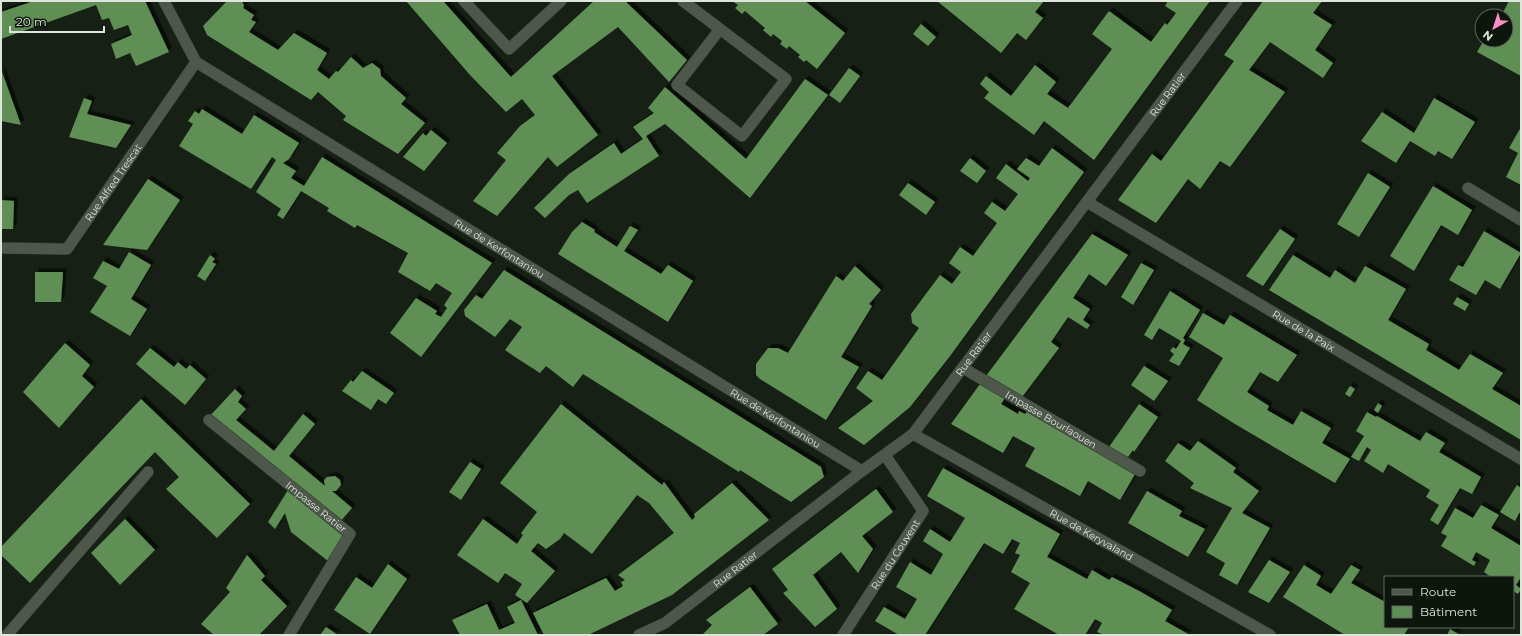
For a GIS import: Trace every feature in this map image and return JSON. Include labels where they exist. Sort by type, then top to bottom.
[{"type":"street","points":[[164,1],[196,62]]},
{"type":"street","points":[[464,1],[509,49],[561,1]]},
{"type":"street","points":[[683,1],[720,29],[786,79],[742,136],[677,85],[720,29]]},
{"type":"street","name":"Rue Ratier","points":[[639,635],[665,623],[862,471],[913,434],[1237,1]]},
{"type":"street","name":"Rue Alfred Trescat","points":[[1,248],[66,249],[196,62]]},
{"type":"street","name":"Rue de Kerfontaniou","points":[[196,62],[862,471]]},
{"type":"street","points":[[1468,188],[1521,220]]},
{"type":"street","name":"Rue de la Paix","points":[[1087,202],[1521,459]]},
{"type":"street","name":"Impasse Bourlaouen","points":[[963,368],[1140,471]]},
{"type":"street","name":"Impasse Ratier","points":[[209,420],[350,534],[289,635]]},
{"type":"street","name":"Rue de Keryvaland","points":[[913,434],[1270,635]]},
{"type":"street","name":"Rue du Couvent","points":[[843,635],[924,511],[885,454]]},
{"type":"street","points":[[6,635],[148,472]]},
{"type":"building","points":[[34,1],[145,1],[169,52],[136,66],[130,53],[116,59],[111,44],[132,35],[128,25],[114,30],[109,18],[102,20],[96,5],[1,39],[1,12]]},
{"type":"building","points":[[227,1],[242,1],[244,6],[243,8],[254,15],[251,20],[256,22],[249,32],[278,50],[294,33],[327,53],[317,70],[329,79],[336,71],[338,72],[351,57],[363,68],[372,63],[380,69],[381,76],[406,98],[401,104],[425,123],[398,154],[343,120],[346,116],[318,92],[311,100],[207,35],[203,26]]},
{"type":"building","points":[[406,1],[443,1],[511,77],[594,1],[625,1],[687,60],[669,82],[618,27],[552,76],[598,135],[557,167],[548,157],[497,216],[473,201],[506,160],[497,153],[520,126],[535,115],[522,99],[506,112],[470,75]]},
{"type":"building","points":[[732,1],[805,1],[845,33],[817,69],[806,60],[804,62],[798,57],[800,55],[789,46],[787,49],[780,44],[782,41],[773,34],[771,37],[763,30],[765,28],[745,11],[742,14],[735,8],[738,5]]},
{"type":"building","points":[[937,1],[1044,1],[1035,12],[1043,18],[1026,40],[1017,33],[1001,53]]},
{"type":"building","points":[[1168,1],[1210,1],[1094,160],[1044,121],[1034,135],[984,98],[989,92],[980,84],[986,76],[1011,96],[1035,65],[1056,82],[1047,94],[1068,108],[1112,49],[1092,34],[1109,11],[1151,42],[1165,23],[1167,25],[1176,13],[1165,6]]},
{"type":"building","points":[[1263,1],[1322,1],[1313,13],[1332,25],[1315,50],[1333,63],[1323,78],[1270,42],[1249,70],[1285,92],[1230,167],[1220,161],[1200,189],[1188,179],[1156,223],[1118,200],[1152,154],[1161,161],[1234,61],[1224,55]]},
{"type":"building","points":[[1509,1],[1521,1],[1521,76],[1477,52],[1479,48],[1514,48],[1514,8],[1505,8]]},
{"type":"building","points":[[921,24],[936,37],[928,46],[913,34]]},
{"type":"building","points":[[849,68],[860,76],[840,103],[829,95]]},
{"type":"building","points":[[1,69],[21,125],[1,121]]},
{"type":"building","points":[[805,79],[828,95],[750,198],[665,124],[646,136],[659,156],[587,203],[578,190],[569,195],[545,218],[534,208],[569,174],[614,143],[621,154],[643,139],[633,127],[654,113],[648,108],[665,87],[746,159]]},
{"type":"building","points":[[84,98],[92,101],[87,114],[131,125],[116,148],[69,137]]},
{"type":"building","points":[[1434,98],[1475,122],[1452,159],[1438,151],[1435,156],[1410,141],[1396,163],[1361,141],[1382,112],[1414,133]]},
{"type":"building","points":[[202,109],[242,134],[254,115],[299,143],[289,159],[283,163],[296,171],[291,178],[304,186],[322,157],[492,263],[421,357],[390,333],[416,298],[437,311],[435,314],[441,317],[447,308],[444,305],[452,293],[436,283],[430,291],[398,272],[408,253],[357,225],[355,228],[327,211],[329,208],[301,191],[283,219],[277,215],[281,209],[256,192],[276,160],[272,157],[251,189],[179,146],[193,124],[188,121],[195,111],[199,114]]},
{"type":"building","points":[[1521,127],[1521,185],[1506,177],[1518,153],[1509,148]]},
{"type":"building","points":[[431,130],[447,143],[424,171],[403,157],[423,133],[426,136]]},
{"type":"building","points":[[1052,148],[1084,172],[950,356],[910,407],[864,445],[838,428],[873,401],[856,388],[868,371],[882,380],[919,328],[912,323],[911,314],[940,275],[952,284],[961,272],[949,263],[960,247],[973,256],[997,223],[984,213],[992,202],[1005,211],[1018,194],[996,178],[1006,164],[1028,181],[1030,178],[1017,169],[1026,158],[1039,166]]},
{"type":"building","points":[[970,158],[986,171],[977,183],[960,171]]},
{"type":"building","points":[[1368,173],[1390,187],[1359,237],[1337,224]]},
{"type":"building","points":[[148,179],[180,200],[147,250],[103,245]]},
{"type":"building","points":[[908,183],[935,202],[926,215],[899,195]]},
{"type":"building","points":[[1433,186],[1472,210],[1458,235],[1441,225],[1414,271],[1390,256]]},
{"type":"building","points":[[1,200],[14,201],[13,229],[1,229]]},
{"type":"building","points":[[582,222],[617,247],[630,226],[638,230],[624,251],[661,274],[668,265],[693,281],[668,322],[558,254],[572,232]]},
{"type":"building","points":[[1280,229],[1295,239],[1263,286],[1246,276]]},
{"type":"building","points":[[1484,231],[1521,253],[1500,289],[1485,280],[1476,295],[1449,280],[1458,265],[1463,267]]},
{"type":"building","points":[[1092,234],[1128,255],[1106,286],[1089,274],[1073,298],[1090,309],[1083,320],[1090,325],[1087,329],[1068,317],[1051,342],[1059,348],[1022,397],[986,376]]},
{"type":"building","points":[[129,252],[151,265],[131,299],[147,309],[130,336],[90,312],[107,286],[93,278],[103,261],[119,269]]},
{"type":"building","points":[[210,255],[215,259],[212,262],[216,264],[205,281],[197,276]]},
{"type":"building","points":[[1293,255],[1330,278],[1335,270],[1355,283],[1365,266],[1406,289],[1388,320],[1429,344],[1426,350],[1459,370],[1470,354],[1503,373],[1492,389],[1521,406],[1521,440],[1269,290]]},
{"type":"building","points":[[1141,263],[1154,270],[1133,305],[1121,297]]},
{"type":"building","points":[[855,266],[881,290],[869,304],[872,306],[841,357],[859,367],[826,420],[760,379],[756,375],[756,364],[768,348],[778,348],[788,353],[836,276],[843,281]]},
{"type":"building","points":[[504,270],[821,467],[824,477],[791,502],[740,470],[739,472],[583,374],[573,387],[546,366],[540,373],[515,357],[505,350],[522,327],[510,319],[495,337],[465,316],[464,310],[476,295],[482,299]]},
{"type":"building","points":[[35,272],[63,272],[61,302],[35,302]]},
{"type":"building","points":[[1170,291],[1200,310],[1183,338],[1185,340],[1183,344],[1190,348],[1179,366],[1169,361],[1174,354],[1170,351],[1173,347],[1176,349],[1181,341],[1159,328],[1152,340],[1144,335]]},
{"type":"building","points":[[1457,297],[1469,304],[1465,311],[1453,304]]},
{"type":"building","points":[[1203,313],[1224,325],[1230,315],[1297,355],[1278,382],[1260,372],[1247,392],[1269,406],[1267,410],[1293,425],[1301,411],[1331,428],[1322,443],[1350,459],[1335,483],[1197,400],[1223,358],[1189,337]]},
{"type":"building","points":[[65,343],[90,365],[82,376],[94,387],[59,428],[23,392]]},
{"type":"building","points":[[150,348],[174,367],[178,362],[186,369],[190,365],[206,379],[185,405],[136,364]]},
{"type":"building","points":[[1144,366],[1168,381],[1154,401],[1131,385]]},
{"type":"building","points":[[362,371],[394,393],[386,404],[378,399],[371,410],[342,391],[351,380],[353,382]]},
{"type":"building","points":[[980,384],[1005,398],[1001,404],[1018,414],[1019,411],[1025,414],[1027,412],[1135,474],[1120,500],[1088,481],[1080,496],[1025,466],[1035,448],[1013,436],[1003,453],[951,424]]},
{"type":"building","points":[[1350,386],[1355,389],[1350,397],[1345,394]]},
{"type":"building","points":[[235,389],[242,396],[238,402],[246,409],[236,420],[274,451],[303,414],[315,424],[289,456],[325,486],[324,480],[327,477],[335,476],[340,480],[341,485],[336,491],[332,491],[352,508],[340,522],[209,417]]},
{"type":"building","points":[[141,399],[250,504],[217,538],[166,489],[179,477],[155,452],[30,583],[1,555],[1,547]]},
{"type":"building","points":[[1378,403],[1382,406],[1378,413],[1374,410]]},
{"type":"building","points":[[561,404],[662,485],[664,482],[692,520],[695,517],[694,514],[732,483],[769,520],[672,595],[588,635],[544,635],[533,613],[606,578],[615,591],[623,586],[621,582],[625,580],[618,575],[674,533],[649,503],[637,495],[592,554],[564,533],[560,539],[546,549],[538,543],[531,551],[555,571],[527,603],[515,595],[522,584],[505,573],[498,583],[457,555],[483,519],[517,544],[523,535],[521,533],[537,512],[500,483]]},
{"type":"building","points":[[1139,404],[1158,417],[1134,452],[1133,450],[1128,457],[1109,447]]},
{"type":"building","points":[[1367,412],[1376,417],[1377,416],[1420,441],[1426,432],[1445,443],[1439,452],[1481,477],[1472,494],[1460,488],[1438,525],[1430,520],[1439,505],[1426,497],[1430,490],[1388,464],[1383,473],[1364,461],[1371,450],[1367,447],[1359,461],[1351,457],[1364,436],[1356,431]]},
{"type":"building","points":[[1198,441],[1236,468],[1233,472],[1259,491],[1242,513],[1270,528],[1237,585],[1219,575],[1225,563],[1206,552],[1232,508],[1190,488],[1194,483],[1165,461],[1178,443],[1190,451]]},
{"type":"building","points":[[470,462],[481,469],[461,500],[449,492]]},
{"type":"building","points":[[943,468],[1060,534],[1047,557],[1087,579],[1092,570],[1109,580],[1112,577],[1141,592],[1172,610],[1165,621],[1190,635],[1104,635],[1097,632],[1102,623],[1095,619],[1085,635],[1059,635],[1014,609],[1030,583],[1011,572],[1020,555],[1015,553],[1020,543],[1012,539],[1003,554],[984,543],[925,635],[899,635],[875,621],[884,607],[905,619],[917,599],[896,587],[910,562],[931,575],[943,554],[923,541],[930,529],[950,542],[965,518],[927,496]]},
{"type":"building","points":[[1517,485],[1521,488],[1521,510],[1515,521],[1500,512]]},
{"type":"building","points":[[876,489],[893,512],[862,536],[873,549],[858,573],[841,552],[813,575],[837,609],[815,627],[783,593],[788,590],[772,569]]},
{"type":"building","points":[[288,490],[344,536],[328,561],[291,532],[285,513],[275,529],[268,522]]},
{"type":"building","points":[[1147,491],[1182,511],[1179,516],[1205,529],[1188,557],[1128,523]]},
{"type":"building","points":[[1481,505],[1499,515],[1491,528],[1521,546],[1521,577],[1516,585],[1521,589],[1518,594],[1514,592],[1514,576],[1490,576],[1484,572],[1490,560],[1476,552],[1472,560],[1476,562],[1474,566],[1441,546],[1447,536],[1441,533],[1455,508],[1473,518]]},
{"type":"building","points":[[125,519],[155,550],[120,585],[91,553]]},
{"type":"building","points":[[247,555],[265,576],[261,580],[287,606],[259,635],[214,635],[201,624],[230,592],[226,588]]},
{"type":"building","points":[[1269,560],[1290,572],[1269,603],[1248,592]]},
{"type":"building","points":[[388,564],[407,579],[370,634],[334,610],[356,577],[372,588]]},
{"type":"building","points":[[1304,565],[1321,576],[1316,585],[1331,594],[1351,565],[1360,570],[1351,583],[1384,601],[1384,628],[1408,628],[1404,635],[1345,635],[1283,597]]},
{"type":"building","points":[[750,587],[778,624],[763,635],[702,635],[712,625],[706,620]]},
{"type":"building","points":[[521,600],[538,635],[460,635],[452,620],[487,604],[499,630],[515,623],[507,607]]},
{"type":"building","points":[[326,627],[338,635],[320,635]]},
{"type":"building","points":[[1450,629],[1460,635],[1447,635]]}]
